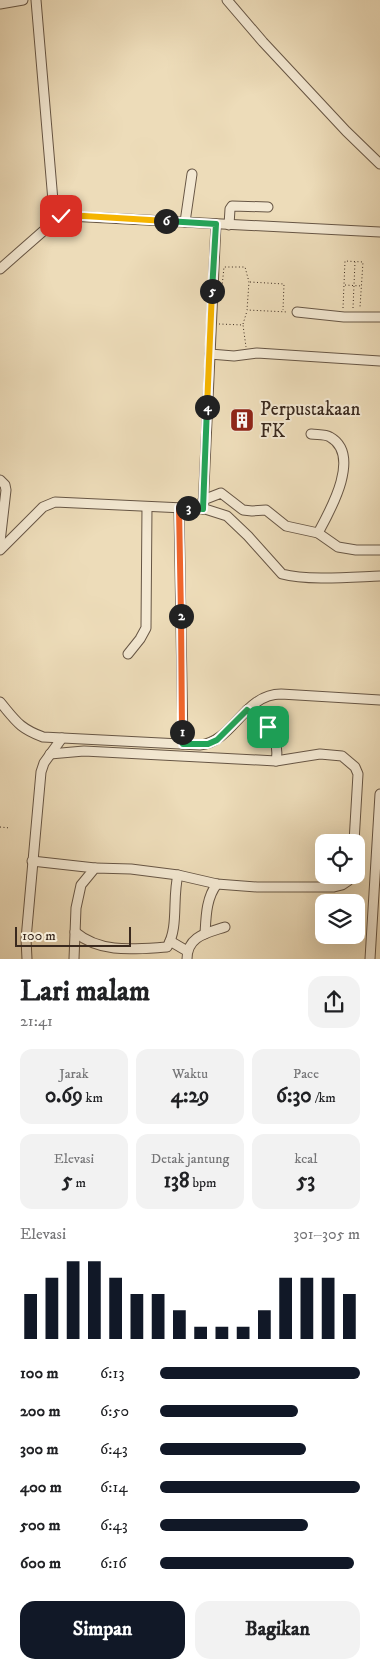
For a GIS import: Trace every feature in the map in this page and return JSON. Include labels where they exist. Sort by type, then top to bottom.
[{"type":"lane","points":[[0,4],[23,0]]},
{"type":"lane","points":[[36,0],[53,201],[57,218]]},
{"type":"lane","points":[[227,0],[269,49],[346,131],[380,164]]},
{"type":"lane","points":[[185,222],[192,174]]},
{"type":"lane","points":[[228,224],[232,206],[268,207]]},
{"type":"lane","points":[[0,269],[57,218],[68,216],[380,232]]},
{"type":"lane","points":[[203,504],[216,224]]},
{"type":"lane","points":[[297,312],[356,317],[380,316]]},
{"type":"lane","points":[[210,354],[247,355],[257,353],[380,361]]},
{"type":"lane","points":[[311,434],[332,438],[341,447],[343,461],[342,479],[337,499],[318,533]]},
{"type":"lane","points":[[0,480],[5,485],[6,490],[0,542]]},
{"type":"lane","points":[[0,550],[34,514],[49,504],[62,502],[179,508],[203,504],[222,493],[243,510],[266,510],[286,526],[318,533],[338,547],[356,550],[380,550]]},
{"type":"lane","points":[[203,504],[227,516],[282,574],[289,576],[332,577],[380,576]]},
{"type":"lane","points":[[128,654],[146,628],[147,507]]},
{"type":"lane","points":[[179,508],[183,744]]},
{"type":"lane","points":[[0,702],[16,723],[29,732],[43,737],[208,744],[217,740],[247,710],[268,695],[380,700]]},
{"type":"lane","points":[[247,710],[268,727],[276,740],[278,754],[276,760]]},
{"type":"lane","points":[[27,959],[26,940],[41,772],[44,763],[62,738]]},
{"type":"lane","points":[[50,754],[84,751],[276,760],[320,754],[342,756],[350,761],[358,774],[354,834]]},
{"type":"lane","points":[[370,959],[380,794]]},
{"type":"lane","points":[[32,861],[94,868],[131,869],[178,875],[217,884],[257,887],[334,887],[344,884]]},
{"type":"lane","points":[[74,959],[76,908],[81,885],[94,868]]},
{"type":"lane","points":[[76,932],[86,941],[124,950],[167,947],[174,925],[174,896],[178,875]]},
{"type":"lane","points":[[204,934],[211,892],[217,884]]},
{"type":"lane","points":[[170,942],[187,955],[191,942],[204,934],[225,927]]},
{"type":"path","points":[[342,316],[345,261],[355,261],[363,262],[362,286],[356,317]]},
{"type":"path","points":[[355,261],[356,317]]},
{"type":"path","points":[[222,286],[224,267],[245,267],[249,282],[247,310],[243,325],[247,355]]},
{"type":"path","points":[[249,282],[284,284],[283,312]]},
{"type":"path","points":[[344,285],[362,286]]},
{"type":"path","points":[[247,310],[297,312]]},
{"type":"path","points":[[219,324],[243,325]]},
{"type":"path","points":[[0,827],[10,828]]},
{"type":"place","name":"Perpustakaan FK","points":[[242,420]]},
{"type":"route","points":[[61,216],[216,224],[203,509],[179,508],[183,744],[200,745],[217,740],[247,710],[268,727]]}]
